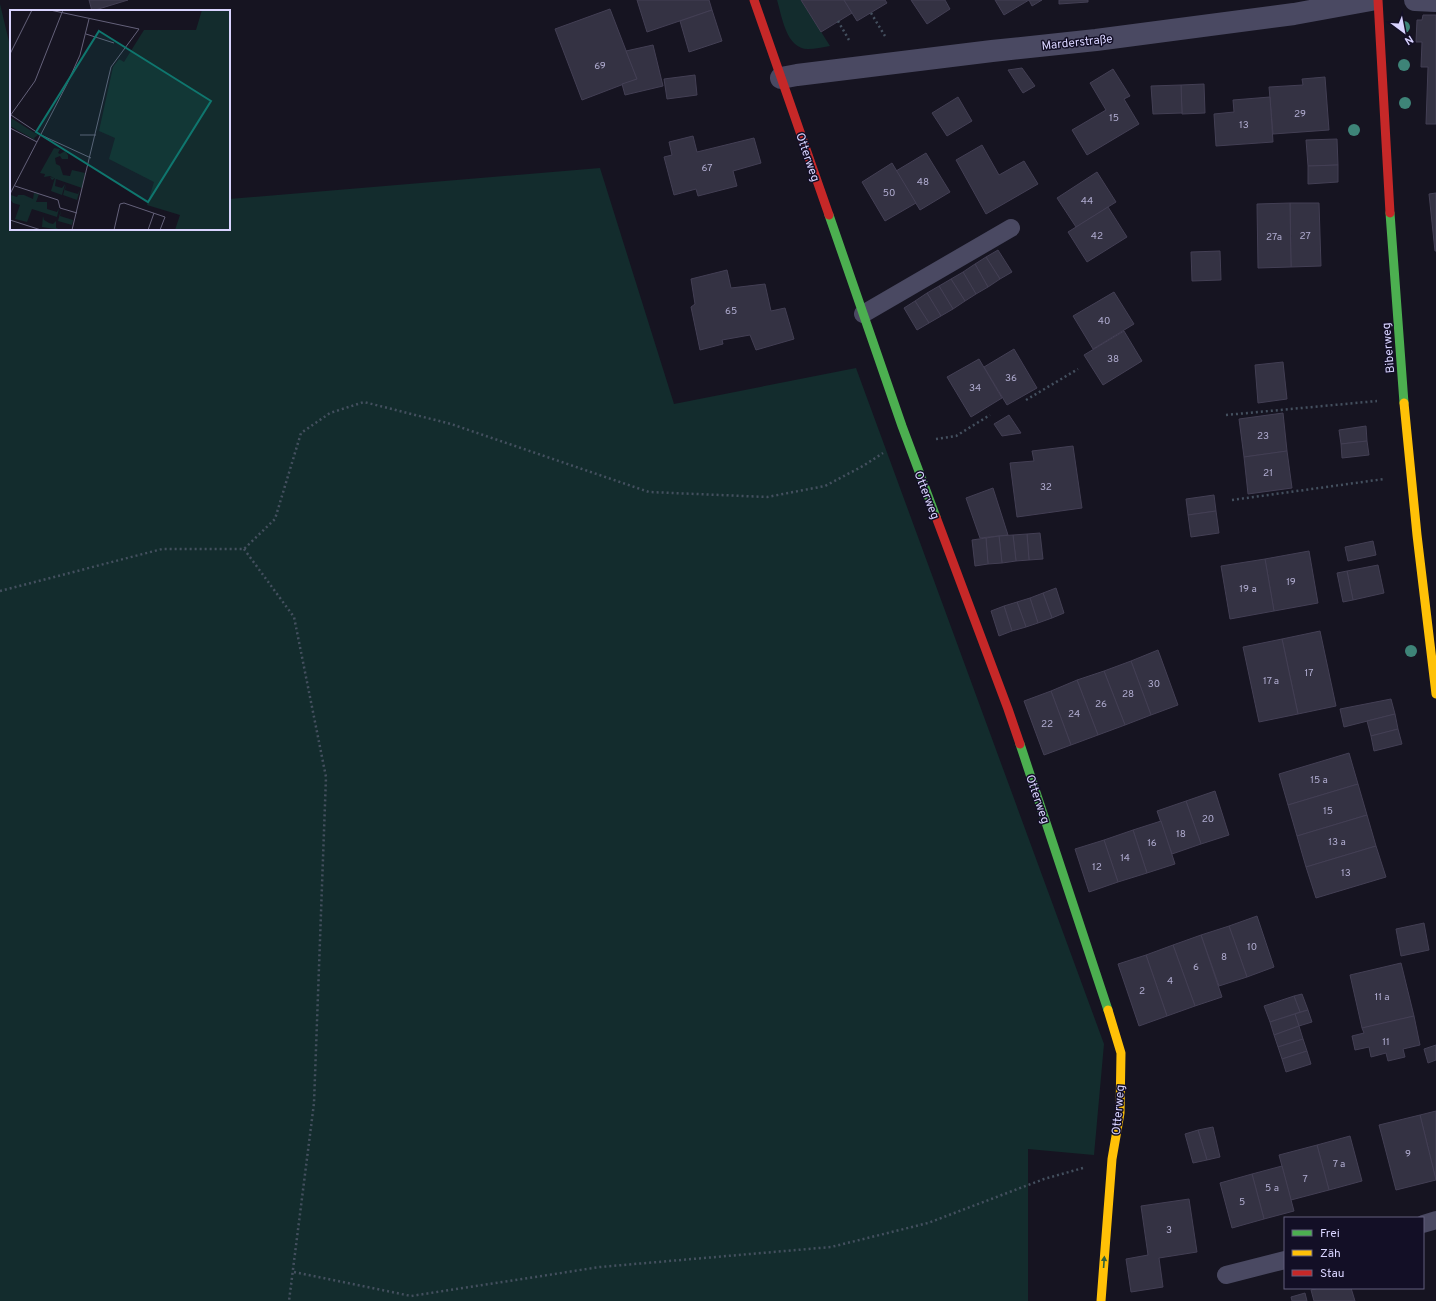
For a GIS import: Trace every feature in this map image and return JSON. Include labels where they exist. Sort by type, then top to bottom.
[{"type":"street","name":"Otterweg","points":[[754,0],[908,443],[1008,709],[1090,952],[1121,1053],[1120,1113],[1112,1159],[1102,1301]]},
{"type":"street","name":"Marderstraße","points":[[781,78],[992,51],[1096,40],[1294,14],[1371,0]]},
{"type":"street","name":"Biberweg","points":[[1378,0],[1393,268],[1410,475],[1426,626],[1436,694]]},
{"type":"street","points":[[1415,0],[1436,1]]},
{"type":"lane","points":[[863,314],[1010,228]]},
{"type":"lane","points":[[1424,1224],[1436,1220]]},
{"type":"lane","points":[[1226,1275],[1284,1260]]},
{"type":"path","points":[[871,13],[888,43]]},
{"type":"path","points":[[838,21],[849,40]]},
{"type":"path","points":[[1026,400],[1078,369]]},
{"type":"path","points":[[1226,416],[1381,401]]},
{"type":"path","points":[[0,591],[162,549],[244,549],[275,519],[301,433],[330,412],[364,402],[451,424],[649,492],[767,496],[825,486],[863,466],[883,453],[902,426]]},
{"type":"path","points":[[908,443],[956,436],[990,415]]},
{"type":"path","points":[[1232,500],[1410,475]]},
{"type":"path","points":[[244,549],[294,617],[326,777],[314,1103],[294,1272],[289,1301]]},
{"type":"path","points":[[294,1272],[412,1296],[600,1267],[831,1247],[928,1223],[1044,1179],[1112,1159]]},
{"type":"green space","points":[[777,0],[801,0],[830,46],[808,49],[801,48],[795,44],[790,38],[783,23]]},
{"type":"green space","points":[[0,4],[10,46],[10,230],[230,230],[230,199],[600,168],[674,404],[856,368],[1104,1044],[1094,1155],[1028,1149],[1028,1301],[0,1301]]},
{"type":"building","points":[[89,0],[128,0],[95,10],[92,10]]},
{"type":"building","points":[[637,0],[709,0],[712,10],[647,32]]},
{"type":"building","points":[[801,0],[844,0],[852,13],[821,32]]},
{"type":"building","points":[[844,0],[885,0],[887,3],[857,21]]},
{"type":"building","points":[[911,0],[945,0],[950,9],[927,24]]},
{"type":"building","points":[[995,0],[1029,0],[1004,15]]},
{"type":"building","points":[[1029,0],[1042,0],[1032,6]]},
{"type":"building","points":[[1059,0],[1088,0],[1088,2],[1059,4]]},
{"type":"building","points":[[610,9],[637,79],[582,100],[555,29]]},
{"type":"building","points":[[712,10],[722,41],[689,52],[680,21]]},
{"type":"building","points":[[1423,15],[1436,15],[1436,124],[1426,124],[1428,67],[1421,67],[1422,42],[1416,42],[1417,20],[1422,20]]},
{"type":"building","points":[[653,45],[663,86],[625,95],[622,84],[637,79],[626,51]]},
{"type":"building","points":[[1022,68],[1035,86],[1023,93],[1008,70]]},
{"type":"building","points":[[1113,69],[1130,96],[1124,99],[1139,124],[1087,155],[1072,130],[1106,110],[1090,83]]},
{"type":"building","points":[[695,75],[697,95],[667,99],[664,79]]},
{"type":"building","points":[[1325,77],[1329,130],[1273,134],[1269,87],[1303,85],[1302,79]]},
{"type":"building","points":[[1204,84],[1205,113],[1182,114],[1181,85]]},
{"type":"building","points":[[1181,85],[1182,113],[1153,114],[1151,86]]},
{"type":"building","points":[[958,97],[972,121],[947,136],[932,113]]},
{"type":"building","points":[[1270,97],[1273,142],[1216,146],[1214,114],[1234,112],[1233,100]]},
{"type":"building","points":[[693,136],[697,152],[754,138],[761,163],[733,171],[737,186],[698,196],[696,189],[674,195],[664,157],[672,155],[669,142]]},
{"type":"building","points":[[1337,139],[1338,165],[1308,166],[1306,140]]},
{"type":"building","points":[[982,145],[999,175],[1024,161],[1038,184],[986,214],[956,160]]},
{"type":"building","points":[[926,153],[950,192],[920,210],[896,171]]},
{"type":"building","points":[[892,163],[916,203],[885,221],[862,182]]},
{"type":"building","points":[[1338,165],[1338,182],[1308,184],[1308,166]]},
{"type":"building","points":[[1097,172],[1116,202],[1076,227],[1057,198]]},
{"type":"building","points":[[1436,193],[1436,251],[1435,251],[1429,194]]},
{"type":"building","points":[[1290,203],[1319,203],[1321,266],[1291,267]]},
{"type":"building","points":[[1290,203],[1291,267],[1258,268],[1257,204]]},
{"type":"building","points":[[1108,207],[1127,237],[1087,262],[1068,232]]},
{"type":"building","points":[[998,250],[1012,272],[1000,279],[986,257]]},
{"type":"building","points":[[1220,251],[1221,280],[1192,281],[1191,252]]},
{"type":"building","points":[[986,257],[1000,279],[988,287],[975,264]]},
{"type":"building","points":[[975,264],[988,287],[976,294],[963,272]]},
{"type":"building","points":[[727,270],[731,288],[765,284],[771,311],[785,308],[794,339],[756,350],[750,335],[722,340],[723,344],[700,350],[691,307],[695,304],[691,279]]},
{"type":"building","points":[[963,272],[976,294],[965,301],[951,279]]},
{"type":"building","points":[[951,279],[965,301],[953,309],[939,286]]},
{"type":"building","points":[[939,286],[953,309],[941,316],[927,293]]},
{"type":"building","points":[[1114,292],[1134,324],[1093,349],[1073,316]]},
{"type":"building","points":[[927,293],[941,316],[929,323],[915,301]]},
{"type":"building","points":[[915,301],[929,323],[917,330],[904,308]]},
{"type":"building","points":[[1124,331],[1142,361],[1103,385],[1084,355]]},
{"type":"building","points":[[1014,349],[1037,388],[1007,405],[984,367]]},
{"type":"building","points":[[979,359],[1002,398],[971,417],[947,377]]},
{"type":"building","points":[[1283,362],[1287,399],[1258,403],[1255,365]]},
{"type":"building","points":[[1283,413],[1287,451],[1244,457],[1239,419]]},
{"type":"building","points":[[1009,415],[1021,433],[1002,436],[994,424]]},
{"type":"building","points":[[1366,426],[1367,441],[1341,444],[1339,430]]},
{"type":"building","points":[[1367,441],[1369,455],[1342,458],[1341,444]]},
{"type":"building","points":[[1073,446],[1082,508],[1017,517],[1010,463],[1034,461],[1032,451]]},
{"type":"building","points":[[1287,451],[1292,488],[1248,494],[1244,457]]},
{"type":"building","points":[[993,488],[1008,535],[980,538],[966,498]]},
{"type":"building","points":[[1214,495],[1216,511],[1188,515],[1186,499]]},
{"type":"building","points":[[1216,511],[1219,533],[1191,537],[1188,515]]},
{"type":"building","points":[[1040,533],[1043,559],[1029,560],[1027,534]]},
{"type":"building","points":[[1027,534],[1029,560],[1016,561],[1013,535]]},
{"type":"building","points":[[1013,535],[1016,561],[1002,563],[999,536]]},
{"type":"building","points":[[999,536],[1002,563],[988,564],[986,538]]},
{"type":"building","points":[[986,538],[988,564],[975,566],[972,540]]},
{"type":"building","points":[[1373,541],[1376,555],[1348,561],[1345,547]]},
{"type":"building","points":[[1309,551],[1318,603],[1274,611],[1265,559]]},
{"type":"building","points":[[1265,559],[1274,611],[1230,619],[1221,566]]},
{"type":"building","points":[[1378,565],[1384,593],[1353,600],[1347,571]]},
{"type":"building","points":[[1347,571],[1353,600],[1343,602],[1337,573]]},
{"type":"building","points":[[1056,588],[1064,613],[1052,618],[1043,593]]},
{"type":"building","points":[[1043,593],[1052,618],[1038,623],[1030,598]]},
{"type":"building","points":[[1030,598],[1038,623],[1026,627],[1017,602]]},
{"type":"building","points":[[1017,602],[1026,627],[1012,631],[1004,606]]},
{"type":"building","points":[[1004,606],[1012,631],[999,636],[991,611]]},
{"type":"building","points":[[1320,631],[1336,706],[1298,714],[1282,639]]},
{"type":"building","points":[[1282,639],[1298,714],[1259,722],[1243,647]]},
{"type":"building","points":[[1158,650],[1178,705],[1151,715],[1131,661]]},
{"type":"building","points":[[1131,661],[1151,715],[1125,725],[1104,671]]},
{"type":"building","points":[[1104,671],[1125,725],[1098,735],[1077,680]]},
{"type":"building","points":[[1077,680],[1098,735],[1071,745],[1051,691]]},
{"type":"building","points":[[1051,691],[1071,745],[1044,755],[1024,701]]},
{"type":"building","points":[[1391,699],[1395,714],[1344,727],[1340,709]]},
{"type":"building","points":[[1395,714],[1398,729],[1371,736],[1367,721]]},
{"type":"building","points":[[1398,729],[1402,744],[1374,751],[1371,736]]},
{"type":"building","points":[[1349,753],[1358,784],[1288,805],[1279,774]]},
{"type":"building","points":[[1358,784],[1367,815],[1297,836],[1288,805]]},
{"type":"building","points":[[1215,791],[1229,835],[1201,844],[1186,801]]},
{"type":"building","points":[[1186,801],[1201,844],[1172,854],[1157,811]]},
{"type":"building","points":[[1367,815],[1376,846],[1306,867],[1297,836]]},
{"type":"building","points":[[1161,821],[1175,864],[1147,873],[1133,830]]},
{"type":"building","points":[[1133,830],[1147,873],[1118,882],[1104,840]]},
{"type":"building","points":[[1104,840],[1118,882],[1089,892],[1075,849]]},
{"type":"building","points":[[1376,846],[1386,877],[1316,898],[1306,867]]},
{"type":"building","points":[[1257,916],[1274,967],[1247,977],[1229,926]]},
{"type":"building","points":[[1424,923],[1429,950],[1401,956],[1396,929]]},
{"type":"building","points":[[1229,926],[1247,977],[1219,986],[1201,935]]},
{"type":"building","points":[[1201,935],[1222,997],[1195,1006],[1173,945]]},
{"type":"building","points":[[1173,945],[1195,1006],[1167,1016],[1146,955]]},
{"type":"building","points":[[1146,955],[1167,1016],[1139,1026],[1118,964]]},
{"type":"building","points":[[1401,963],[1414,1016],[1362,1028],[1350,975]]},
{"type":"building","points":[[1302,994],[1308,1010],[1300,1012],[1294,996]]},
{"type":"building","points":[[1294,996],[1300,1012],[1270,1022],[1264,1006]]},
{"type":"building","points":[[1308,1010],[1312,1022],[1299,1026],[1295,1014]]},
{"type":"building","points":[[1295,1014],[1299,1026],[1274,1035],[1270,1022]]},
{"type":"building","points":[[1414,1016],[1420,1045],[1403,1049],[1405,1057],[1388,1061],[1386,1053],[1371,1057],[1369,1047],[1355,1050],[1352,1036],[1364,1033],[1362,1028]]},
{"type":"building","points":[[1299,1026],[1303,1039],[1278,1047],[1274,1035]]},
{"type":"building","points":[[1303,1039],[1307,1051],[1282,1059],[1278,1047]]},
{"type":"building","points":[[1436,1045],[1436,1060],[1428,1063],[1424,1049]]},
{"type":"building","points":[[1307,1051],[1311,1064],[1286,1072],[1282,1059]]},
{"type":"building","points":[[1436,1111],[1436,1180],[1420,1115]]},
{"type":"building","points":[[1420,1115],[1436,1180],[1396,1190],[1379,1125]]},
{"type":"building","points":[[1213,1127],[1220,1157],[1207,1160],[1198,1130]]},
{"type":"building","points":[[1198,1130],[1207,1160],[1193,1163],[1185,1134]]},
{"type":"building","points":[[1350,1136],[1362,1181],[1329,1190],[1317,1145]]},
{"type":"building","points":[[1317,1145],[1329,1190],[1291,1200],[1279,1155]]},
{"type":"building","points":[[1282,1166],[1294,1211],[1264,1219],[1252,1174]]},
{"type":"building","points":[[1252,1174],[1264,1219],[1232,1228],[1220,1183]]},
{"type":"building","points":[[1189,1199],[1197,1252],[1159,1258],[1163,1287],[1131,1292],[1126,1259],[1148,1255],[1141,1206]]},
{"type":"building","points":[[1351,1289],[1355,1301],[1314,1301],[1311,1290]]},
{"type":"building","points":[[1305,1293],[1307,1301],[1292,1301],[1291,1297]]},
{"type":"traffic: fast","points":[[1390,213],[1404,403]]},
{"type":"traffic: fast","points":[[829,215],[902,426],[936,517]]},
{"type":"traffic: fast","points":[[1020,744],[1108,1010]]},
{"type":"traffic: slow","points":[[1404,403],[1417,535],[1436,694]]},
{"type":"traffic: slow","points":[[1101,1301],[1112,1159],[1120,1113],[1121,1053],[1108,1010]]},
{"type":"traffic: jam","points":[[754,0],[829,215]]},
{"type":"traffic: jam","points":[[1378,0],[1390,213]]},
{"type":"traffic: jam","points":[[936,517],[1020,744]]}]
